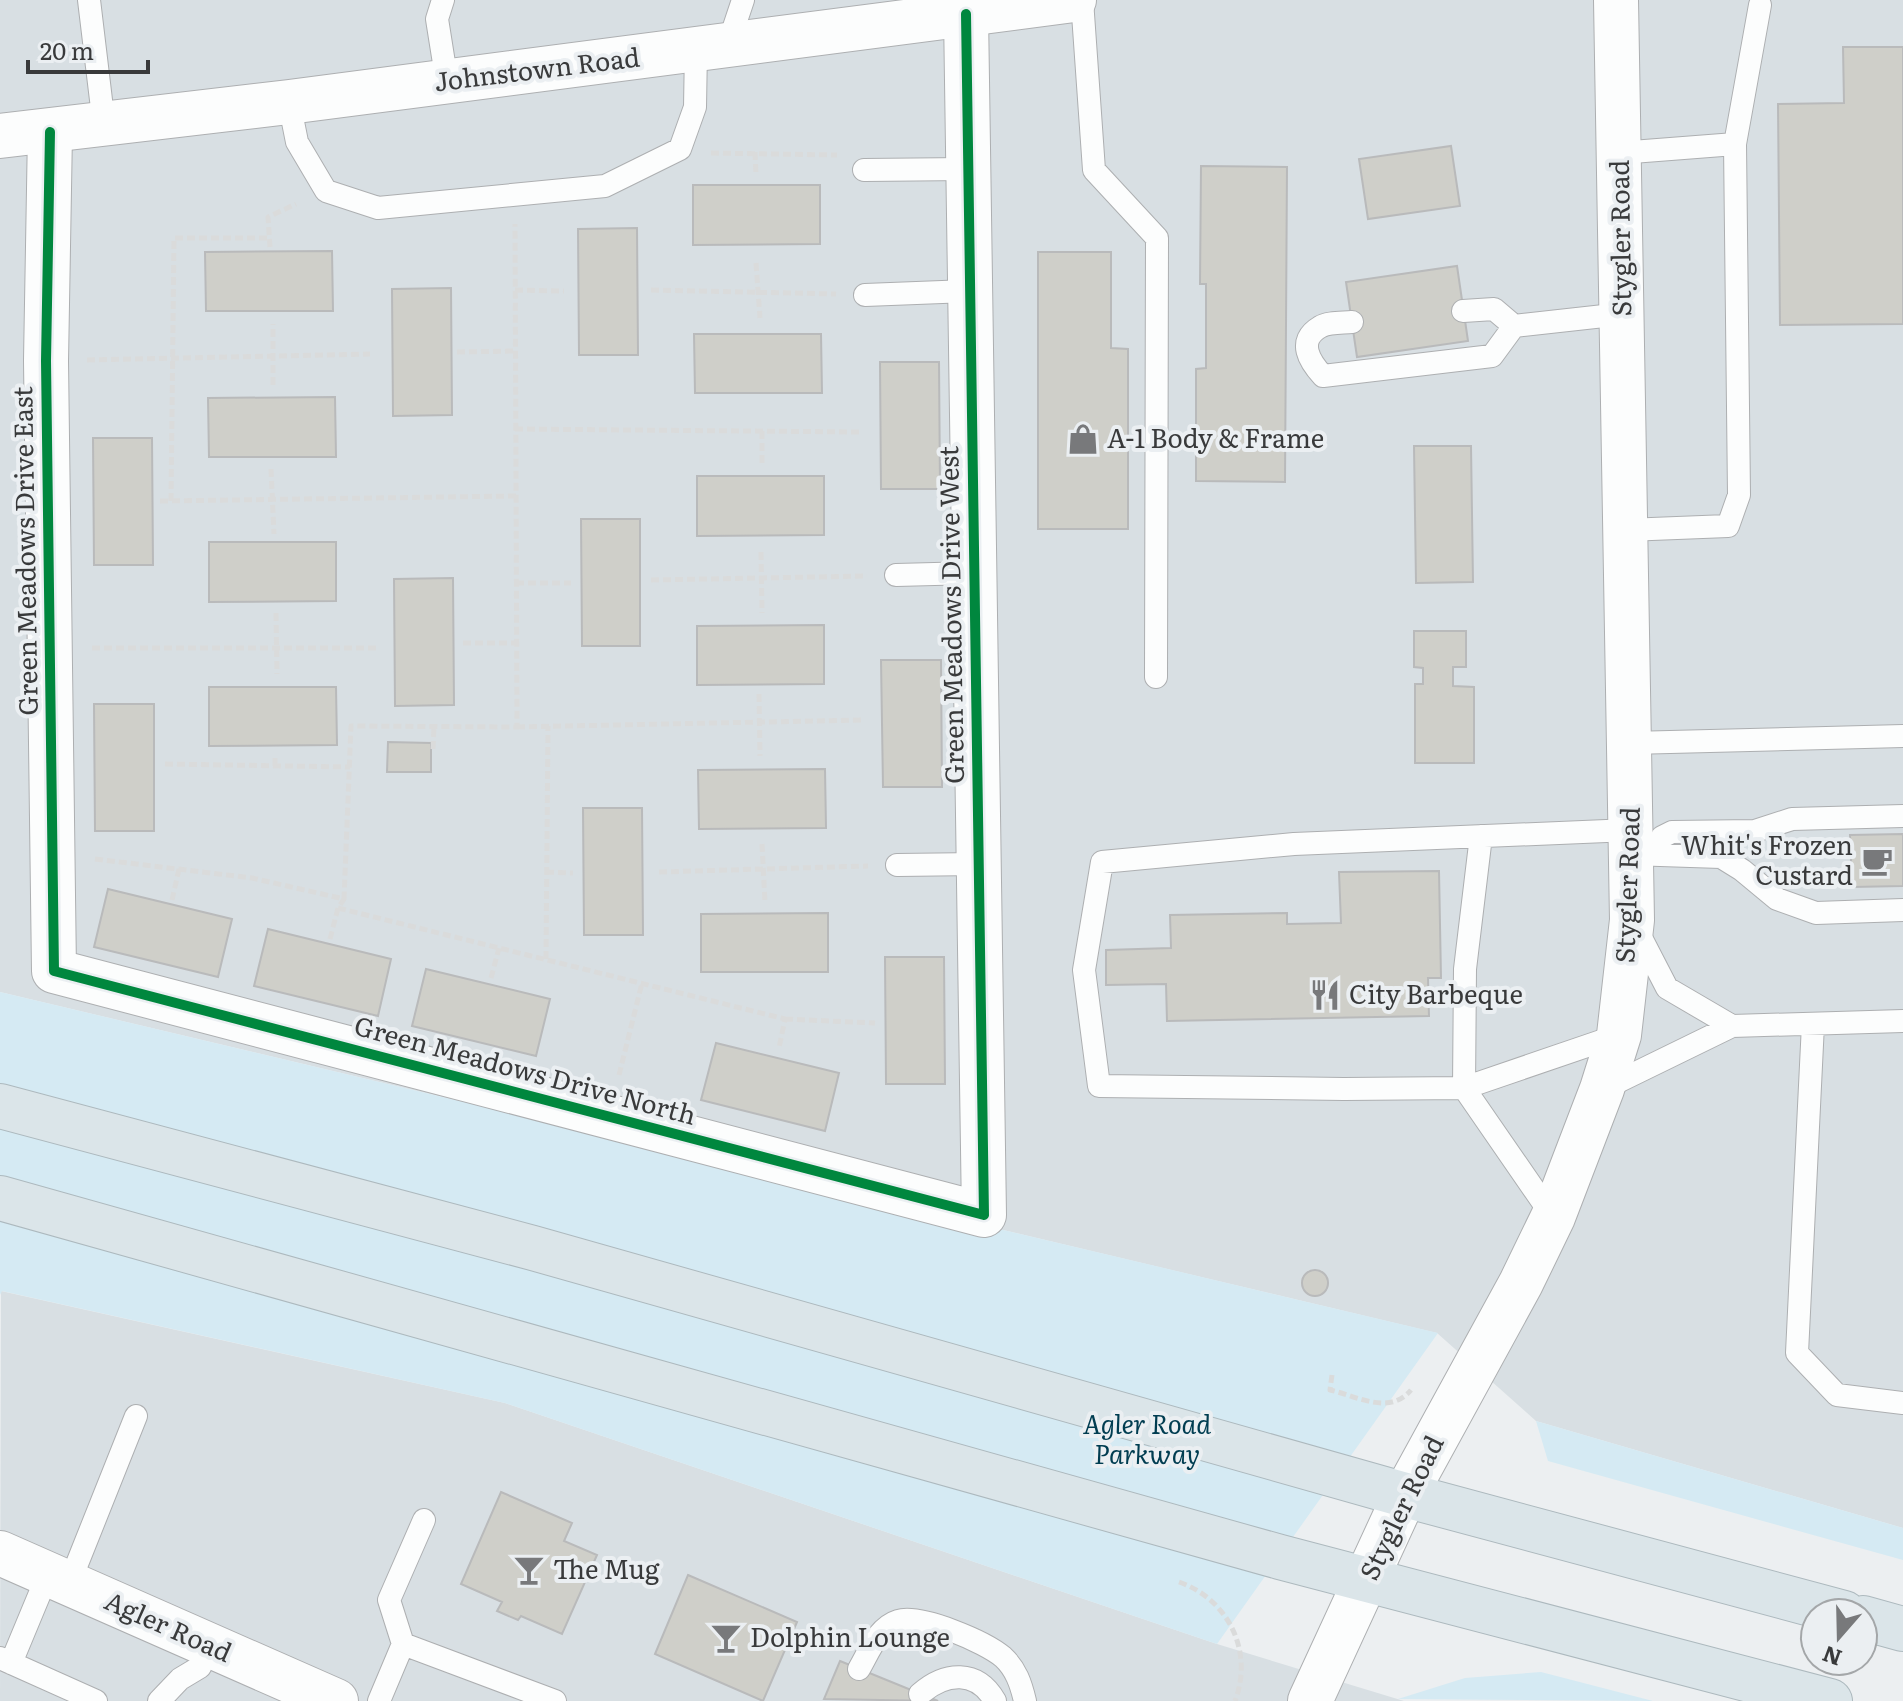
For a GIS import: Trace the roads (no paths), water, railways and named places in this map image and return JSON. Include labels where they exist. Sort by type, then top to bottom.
[{"type":"highway","points":[[0,1106],[548,1252],[1405,1495],[1799,1601]]},
{"type":"highway","points":[[0,1198],[512,1344],[1366,1580],[1830,1701]]},
{"type":"highway","points":[[1879,1622],[1903,1629]]},
{"type":"street","name":"Johnstown Road","points":[[0,136],[712,47],[965,7],[1074,0]]},
{"type":"street","name":"Stygler Road","points":[[1310,1701],[1405,1495],[1516,1293],[1553,1217],[1602,1089],[1619,1035],[1640,846],[1630,743],[1616,0]]},
{"type":"street","name":"Green Meadows Drive West","points":[[965,7],[984,1215]]},
{"type":"street","name":"Green Meadows Drive East","points":[[50,132],[46,361],[54,971]]},
{"type":"street","name":"Green Meadows Drive North","points":[[54,971],[984,1215]]},
{"type":"street","name":"Agler Road","points":[[0,1553],[336,1701]]},
{"type":"lane","points":[[89,0],[104,125]]},
{"type":"lane","points":[[443,0],[437,19],[447,82]]},
{"type":"lane","points":[[289,102],[297,142],[326,191],[378,208],[605,186],[680,149],[712,47],[743,0]]},
{"type":"lane","points":[[1082,0],[1094,170],[1157,238],[1156,677]]},
{"type":"lane","points":[[1626,530],[1728,526],[1739,495],[1735,144],[1766,2]]},
{"type":"lane","points":[[1619,153],[1735,144]]},
{"type":"lane","points":[[864,170],[966,169]]},
{"type":"lane","points":[[865,295],[968,291]]},
{"type":"lane","points":[[1463,311],[1494,309],[1514,326],[1622,314]]},
{"type":"lane","points":[[1352,322],[1321,325],[1311,335],[1307,345],[1309,360],[1323,376],[1492,356],[1514,326]]},
{"type":"lane","points":[[896,575],[973,573]]},
{"type":"lane","points":[[1630,743],[1903,736]]},
{"type":"lane","points":[[1640,846],[1672,832],[1755,831],[1792,819],[1903,816]]},
{"type":"lane","points":[[1481,836],[1465,969],[1464,1088],[1553,1217]]},
{"type":"lane","points":[[1619,1035],[1464,1088],[1099,1086],[1084,970],[1102,862],[1294,844],[1481,836],[1640,846],[1721,857],[1777,899],[1816,913],[1903,910]]},
{"type":"lane","points":[[897,865],[978,864]]},
{"type":"lane","points":[[1632,920],[1667,988],[1732,1026]]},
{"type":"lane","points":[[1602,1089],[1732,1026],[1903,1021]]},
{"type":"lane","points":[[1813,1024],[1797,1353],[1837,1395],[1903,1403]]},
{"type":"lane","points":[[96,1701],[5,1661],[58,1579],[136,1416]]},
{"type":"lane","points":[[379,1701],[403,1644],[389,1600],[424,1520]]},
{"type":"lane","points":[[859,1669],[880,1633],[899,1621],[933,1623],[977,1642],[1004,1658],[1020,1680],[1025,1701]]},
{"type":"lane","points":[[403,1644],[555,1701]]},
{"type":"lane","points":[[159,1701],[180,1679],[200,1667],[210,1645]]},
{"type":"lane","points":[[920,1694],[934,1682],[953,1677],[972,1680],[987,1687],[995,1701]]},
{"type":"place","name":"A-1 Body & Frame","points":[[1083,439]]},
{"type":"place","name":"Whit's Frozen Custard","points":[[1877,861]]},
{"type":"place","name":"City Barbeque","points":[[1325,995]]},
{"type":"place","name":"The Mug","points":[[529,1570]]},
{"type":"place","name":"Dolphin Lounge","points":[[726,1638]]},
{"type":"park label","name":"Agler Road Parkway","points":[[1147,1440]]}]
